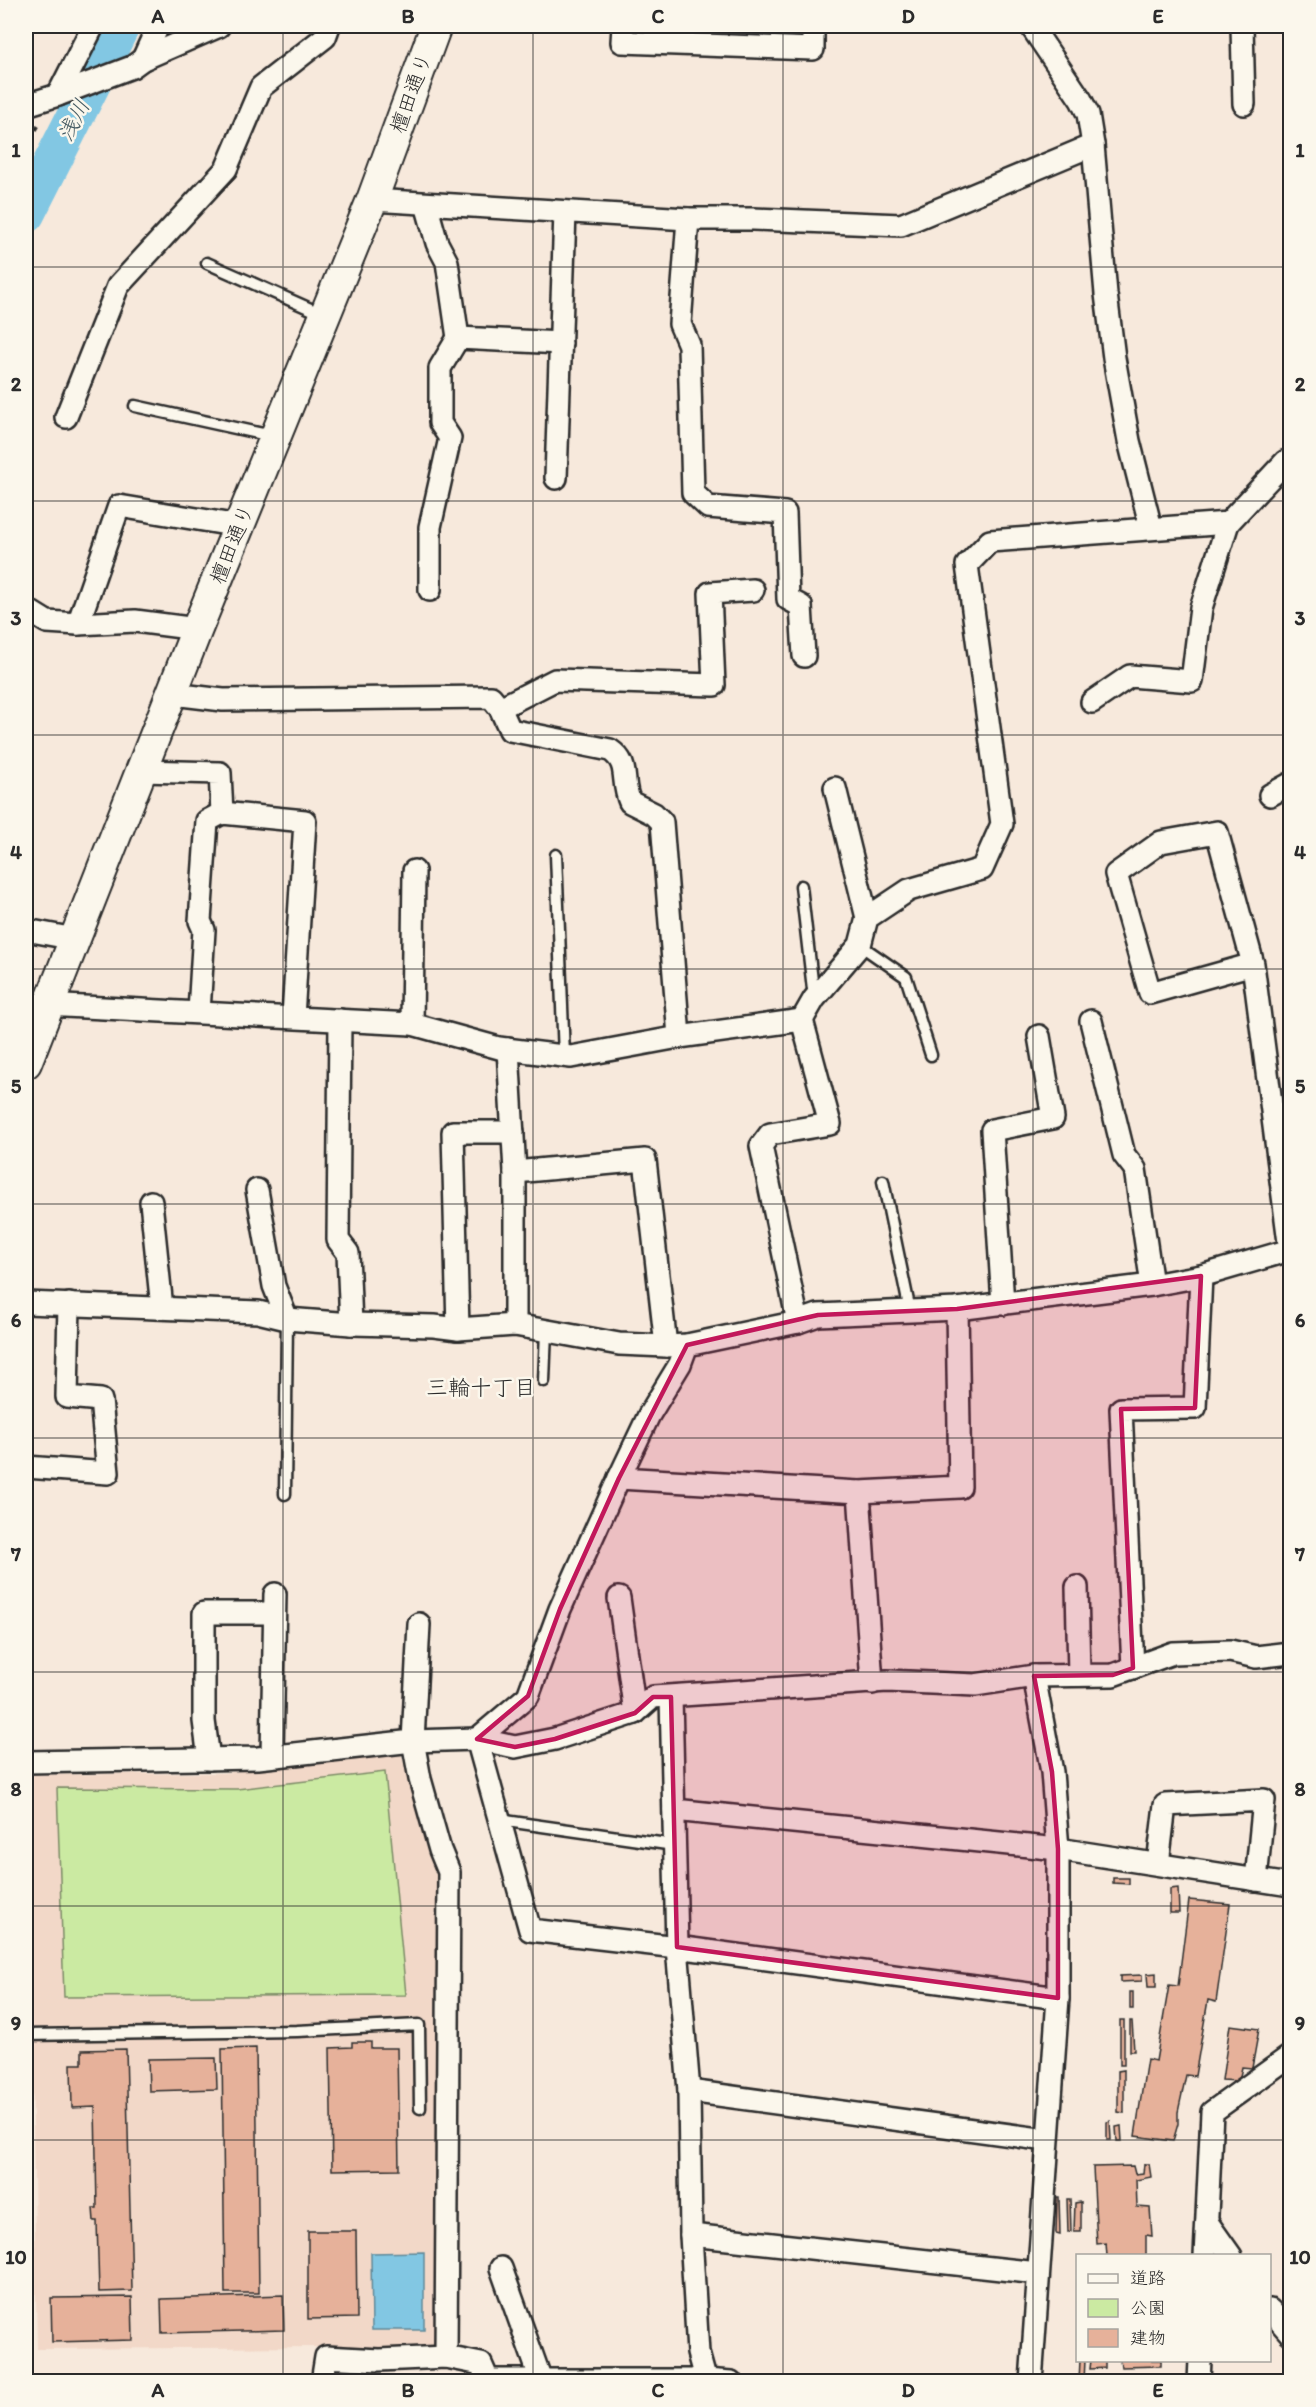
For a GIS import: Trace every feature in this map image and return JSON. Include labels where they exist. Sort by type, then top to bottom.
[{"type":"street","points":[[64,93],[93,26]]},
{"type":"street","points":[[137,63],[158,26]]},
{"type":"street","points":[[26,105],[64,93],[219,26]]},
{"type":"street","points":[[66,417],[118,286],[226,169],[261,87],[326,37],[329,26]]},
{"type":"street","name":"檀田通り","points":[[26,1063],[38,1004],[75,939],[197,629],[372,200],[435,26]]},
{"type":"street","points":[[623,26],[622,42],[813,49],[813,26]]},
{"type":"street","points":[[1031,26],[1088,114],[1114,358],[1129,441],[1151,528]]},
{"type":"street","points":[[1242,26],[1244,104]]},
{"type":"street","points":[[372,200],[688,219],[753,219],[901,225],[1093,145]]},
{"type":"street","points":[[426,204],[437,243],[447,262],[458,338],[440,368],[440,423],[450,438],[430,527],[430,590]]},
{"type":"street","points":[[556,478],[565,212]]},
{"type":"street","points":[[688,219],[680,324],[689,345],[693,494],[708,507],[785,513],[788,599],[801,606],[804,656]]},
{"type":"street","points":[[458,338],[561,343]]},
{"type":"street","points":[[1092,702],[1130,676],[1192,681],[1201,608],[1228,523],[1286,461],[1290,460]]},
{"type":"street","points":[[78,624],[118,506],[239,526]]},
{"type":"street","points":[[867,918],[909,890],[981,869],[1002,824],[967,565],[990,541],[1228,523]]},
{"type":"street","points":[[500,708],[555,680],[714,685],[710,593],[753,590]]},
{"type":"street","points":[[26,609],[46,622],[78,624],[135,621],[197,629]]},
{"type":"street","points":[[173,694],[223,700],[491,697],[500,708],[510,730],[610,750],[615,753],[623,764],[624,789],[630,802],[654,814],[663,822],[679,1037]]},
{"type":"street","points":[[141,771],[220,773],[222,813]]},
{"type":"street","points":[[1270,795],[1290,784]]},
{"type":"street","points":[[798,1322],[761,1146],[770,1134],[831,1124],[802,1020],[814,999],[860,945],[867,918],[835,788]]},
{"type":"street","points":[[199,1012],[204,930],[200,921],[207,821],[222,813],[305,821],[293,1017]]},
{"type":"street","points":[[26,1303],[258,1312],[287,1319],[458,1329],[515,1325],[619,1344],[666,1346],[687,1345],[798,1322],[818,1315],[957,1309],[1152,1285],[1201,1276],[1290,1250],[1253,964],[1217,832],[1161,842],[1116,874],[1150,993],[1253,964]]},
{"type":"street","points":[[412,1024],[414,872]]},
{"type":"street","points":[[26,930],[75,939]]},
{"type":"street","points":[[38,1004],[412,1024],[508,1049],[571,1057],[679,1037],[802,1020]]},
{"type":"street","points":[[340,1020],[338,1240],[348,1253],[351,1324]]},
{"type":"street","points":[[1090,1022],[1124,1155],[1135,1169],[1152,1285]]},
{"type":"street","points":[[1003,1304],[992,1130],[1053,1118],[1039,1036]]},
{"type":"street","points":[[508,1049],[515,1172],[515,1325]]},
{"type":"street","points":[[458,1329],[453,1132],[513,1132]]},
{"type":"street","points":[[515,1172],[645,1160],[666,1346]]},
{"type":"street","points":[[257,1190],[274,1286],[287,1319]]},
{"type":"street","points":[[151,1202],[162,1308]]},
{"type":"street","points":[[1133,1668],[1121,1409],[1195,1408],[1201,1276]]},
{"type":"street","points":[[26,1467],[108,1473],[101,1400],[67,1397],[69,1304]]},
{"type":"street","points":[[618,1478],[859,1492],[960,1487],[957,1309]]},
{"type":"street","points":[[477,1739],[528,1696],[560,1609],[618,1478],[648,1415],[680,1364],[687,1345]]},
{"type":"street","points":[[859,1492],[872,1683]]},
{"type":"street","points":[[1077,1587],[1079,1675]]},
{"type":"street","points":[[619,1598],[635,1713]]},
{"type":"street","points":[[209,1759],[204,1721],[204,1613],[275,1604],[272,1756]]},
{"type":"street","points":[[419,1623],[413,1742],[420,1779],[440,1850],[449,1872],[446,2357]]},
{"type":"street","points":[[26,1762],[272,1756],[413,1742],[477,1739],[515,1747],[555,1739],[635,1713],[653,1697],[887,1681],[975,1685],[1034,1676],[1113,1675],[1173,1653],[1230,1651],[1256,1657],[1290,1653]]},
{"type":"street","points":[[1031,2382],[1058,1998],[1058,1849],[1052,1772],[1034,1676]]},
{"type":"street","points":[[671,1697],[677,1947],[689,2091],[691,2235],[698,2353],[706,2381]]},
{"type":"street","points":[[477,1739],[530,1930],[677,1947],[1058,1998]]},
{"type":"street","points":[[1158,1864],[1165,1805],[1264,1800],[1256,1880]]},
{"type":"street","points":[[674,1810],[1058,1849],[1290,1885]]},
{"type":"street","points":[[1206,2254],[1212,2112],[1290,2056]]},
{"type":"street","points":[[689,2091],[1047,2140]]},
{"type":"street","points":[[1207,2222],[1229,2254]]},
{"type":"street","points":[[691,2235],[1038,2272]]},
{"type":"street","points":[[501,2268],[541,2380]]},
{"type":"street","points":[[1271,2312],[1290,2333]]},
{"type":"street","points":[[322,2382],[326,2357],[379,2360],[446,2357],[481,2364],[488,2381],[731,2382]]},
{"type":"street","points":[[1199,2382],[1200,2362]]},
{"type":"lane","points":[[207,263],[325,316]]},
{"type":"lane","points":[[135,406],[275,437]]},
{"type":"lane","points":[[556,855],[564,1056]]},
{"type":"lane","points":[[801,886],[814,999]]},
{"type":"lane","points":[[860,945],[906,977],[931,1055]]},
{"type":"lane","points":[[883,1181],[910,1311]]},
{"type":"lane","points":[[285,1494],[287,1319]]},
{"type":"lane","points":[[544,1381],[546,1331]]},
{"type":"lane","points":[[499,1820],[675,1845]]},
{"type":"lane","points":[[26,2035],[297,2031],[419,2025],[420,2108]]},
{"type":"highlighted area","points":[[1201,1276],[1195,1408],[1121,1409],[1133,1668],[1113,1675],[1034,1676],[1052,1772],[1058,1849],[1058,1998],[677,1947],[671,1697],[653,1697],[635,1713],[555,1739],[515,1747],[477,1739],[528,1696],[560,1609],[619,1478],[687,1345],[818,1315],[957,1309]]},
{"type":"shaded area","points":[[401,1755],[442,1882],[441,2341],[419,2353],[322,2347],[37,2349],[27,1775],[223,1773]]},
{"type":"green space","points":[[385,1772],[406,1995],[64,1997],[57,1788],[237,1789]]},
{"type":"water","points":[[424,2252],[424,2330],[372,2330],[371,2253]]},
{"type":"building","points":[[1113,1878],[1129,1878],[1129,1884],[1113,1883]]},
{"type":"building","points":[[1178,1888],[1179,1913],[1170,1913],[1170,1889]]},
{"type":"building","points":[[1189,1900],[1230,1904],[1216,2002],[1208,2000],[1195,2076],[1186,2075],[1173,2141],[1135,2136],[1147,2059],[1156,2061],[1169,1985],[1178,1986]]},
{"type":"building","points":[[27,1958],[29,2015],[26,2015]]},
{"type":"building","points":[[1156,1973],[1156,1987],[1148,1987],[1147,1974]]},
{"type":"building","points":[[1142,1975],[1142,1981],[1120,1982],[1120,1976]]},
{"type":"building","points":[[1130,1992],[1133,1992],[1133,2009],[1130,2009]]},
{"type":"building","points":[[1120,2020],[1124,2020],[1124,2065],[1120,2065]]},
{"type":"building","points":[[1130,2021],[1132,2021],[1134,2051],[1130,2051]]},
{"type":"building","points":[[1230,2025],[1259,2029],[1252,2068],[1242,2067],[1239,2081],[1222,2080]]},
{"type":"building","points":[[352,2042],[371,2042],[371,2048],[397,2048],[399,2169],[332,2170],[330,2048],[352,2047]]},
{"type":"building","points":[[256,2048],[259,2293],[225,2293],[222,2049]]},
{"type":"building","points":[[126,2049],[132,2291],[99,2292],[97,2221],[94,2221],[93,2208],[97,2208],[95,2107],[72,2108],[71,2064],[82,2064],[82,2050]]},
{"type":"building","points":[[216,2058],[217,2089],[149,2091],[148,2059]]},
{"type":"building","points":[[1124,2070],[1124,2113],[1118,2112],[1118,2071]]},
{"type":"building","points":[[1110,2121],[1111,2140],[1107,2140],[1107,2122]]},
{"type":"building","points":[[1121,2126],[1122,2141],[1117,2141],[1116,2127]]},
{"type":"building","points":[[1144,2164],[1149,2164],[1151,2177],[1136,2180],[1137,2207],[1150,2208],[1152,2236],[1146,2235],[1146,2254],[1107,2254],[1106,2243],[1097,2244],[1093,2167],[1133,2166],[1135,2174],[1143,2173]]},
{"type":"building","points":[[1057,2197],[1059,2197],[1060,2234],[1056,2233]]},
{"type":"building","points":[[1067,2199],[1070,2199],[1071,2231],[1068,2232]]},
{"type":"building","points":[[1081,2202],[1081,2231],[1074,2231],[1075,2203]]},
{"type":"building","points":[[308,2231],[356,2231],[357,2318],[308,2319]]},
{"type":"building","points":[[283,2295],[284,2330],[162,2333],[161,2299]]},
{"type":"building","points":[[132,2297],[133,2340],[52,2342],[51,2298]]},
{"type":"building","points":[[1080,2362],[1085,2362],[1084,2381],[1079,2381]]},
{"type":"building","points":[[1091,2362],[1105,2362],[1105,2368],[1090,2369]]},
{"type":"building","points":[[1120,2362],[1161,2362],[1161,2366],[1121,2367]]},
{"type":"waterway","name":"浅川","points":[[26,214],[121,26]]},
{"type":"district","name":"三輪十丁目","points":[[481,1387]]}]
